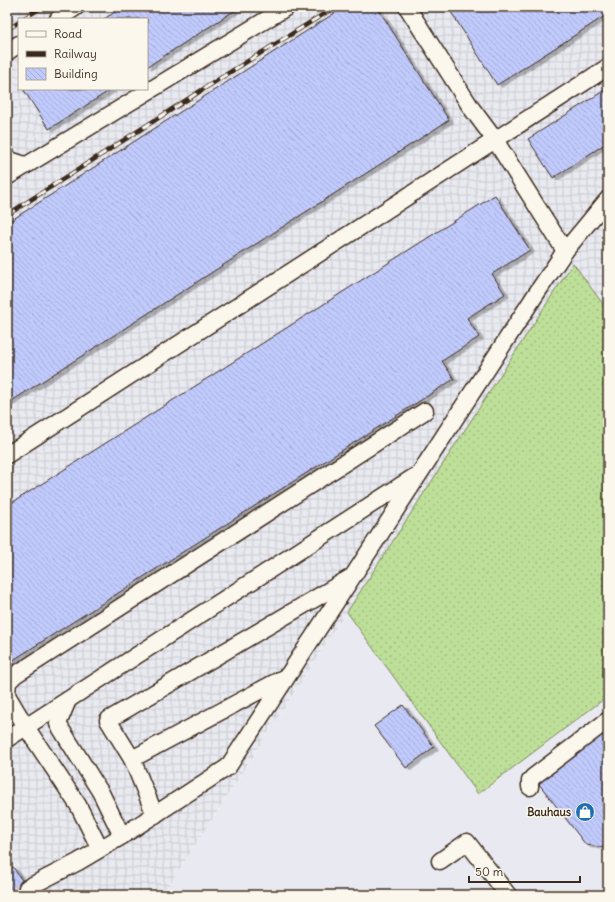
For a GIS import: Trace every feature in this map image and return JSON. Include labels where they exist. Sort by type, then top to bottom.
[{"type":"lane","points":[[60,18],[76,7]]},
{"type":"lane","points":[[7,176],[287,7]]},
{"type":"lane","points":[[407,7],[472,109],[495,140],[565,251]]},
{"type":"lane","points":[[7,52],[18,45]]},
{"type":"lane","points":[[7,455],[608,67]]},
{"type":"lane","points":[[8,159],[25,165]]},
{"type":"lane","points":[[27,888],[78,862],[122,836],[228,767],[536,294],[565,251],[608,199]]},
{"type":"lane","points":[[100,849],[78,805],[26,727],[7,695],[8,682],[15,675],[425,411]]},
{"type":"lane","points":[[7,739],[419,474]]},
{"type":"lane","points":[[155,815],[132,759],[108,720],[353,576]]},
{"type":"lane","points":[[132,759],[288,676]]},
{"type":"lane","points":[[68,700],[58,724],[101,792],[122,836]]},
{"type":"lane","points":[[530,787],[530,780],[533,777],[608,720]]},
{"type":"lane","points":[[440,861],[467,842],[508,895]]},
{"type":"shaded area","points":[[7,7],[608,7],[608,311],[572,264],[163,895],[13,895],[7,885]]},
{"type":"shaded area","points":[[573,263],[608,311],[608,895],[163,895]]},
{"type":"green space","points":[[573,263],[608,311],[608,696],[478,794],[347,612]]},
{"type":"building","points":[[123,7],[240,7],[148,66],[148,18],[106,18]]},
{"type":"building","points":[[344,7],[377,7],[449,120],[7,404],[7,223]]},
{"type":"building","points":[[448,7],[608,7],[608,14],[497,85]]},
{"type":"building","points":[[608,88],[608,142],[553,178],[528,139]]},
{"type":"building","points":[[24,90],[110,90],[49,129]]},
{"type":"building","points":[[495,195],[530,250],[492,274],[505,294],[467,318],[479,337],[442,361],[454,379],[7,664],[7,506]]},
{"type":"building","points":[[403,705],[434,747],[406,768],[374,726]]},
{"type":"building","name":"Bauhaus","points":[[608,726],[608,848],[586,845],[536,780]]},
{"type":"building","points":[[13,867],[32,895],[14,895],[7,885],[7,871]]},
{"type":"tunnel","points":[[16,895],[27,888]]},
{"type":"railway","points":[[25,18],[42,7]]},
{"type":"railway","points":[[7,215],[227,74],[335,7]]},
{"type":"railway","points":[[7,30],[18,23]]},
{"type":"place","name":"Bauhaus","points":[[585,812]]}]
